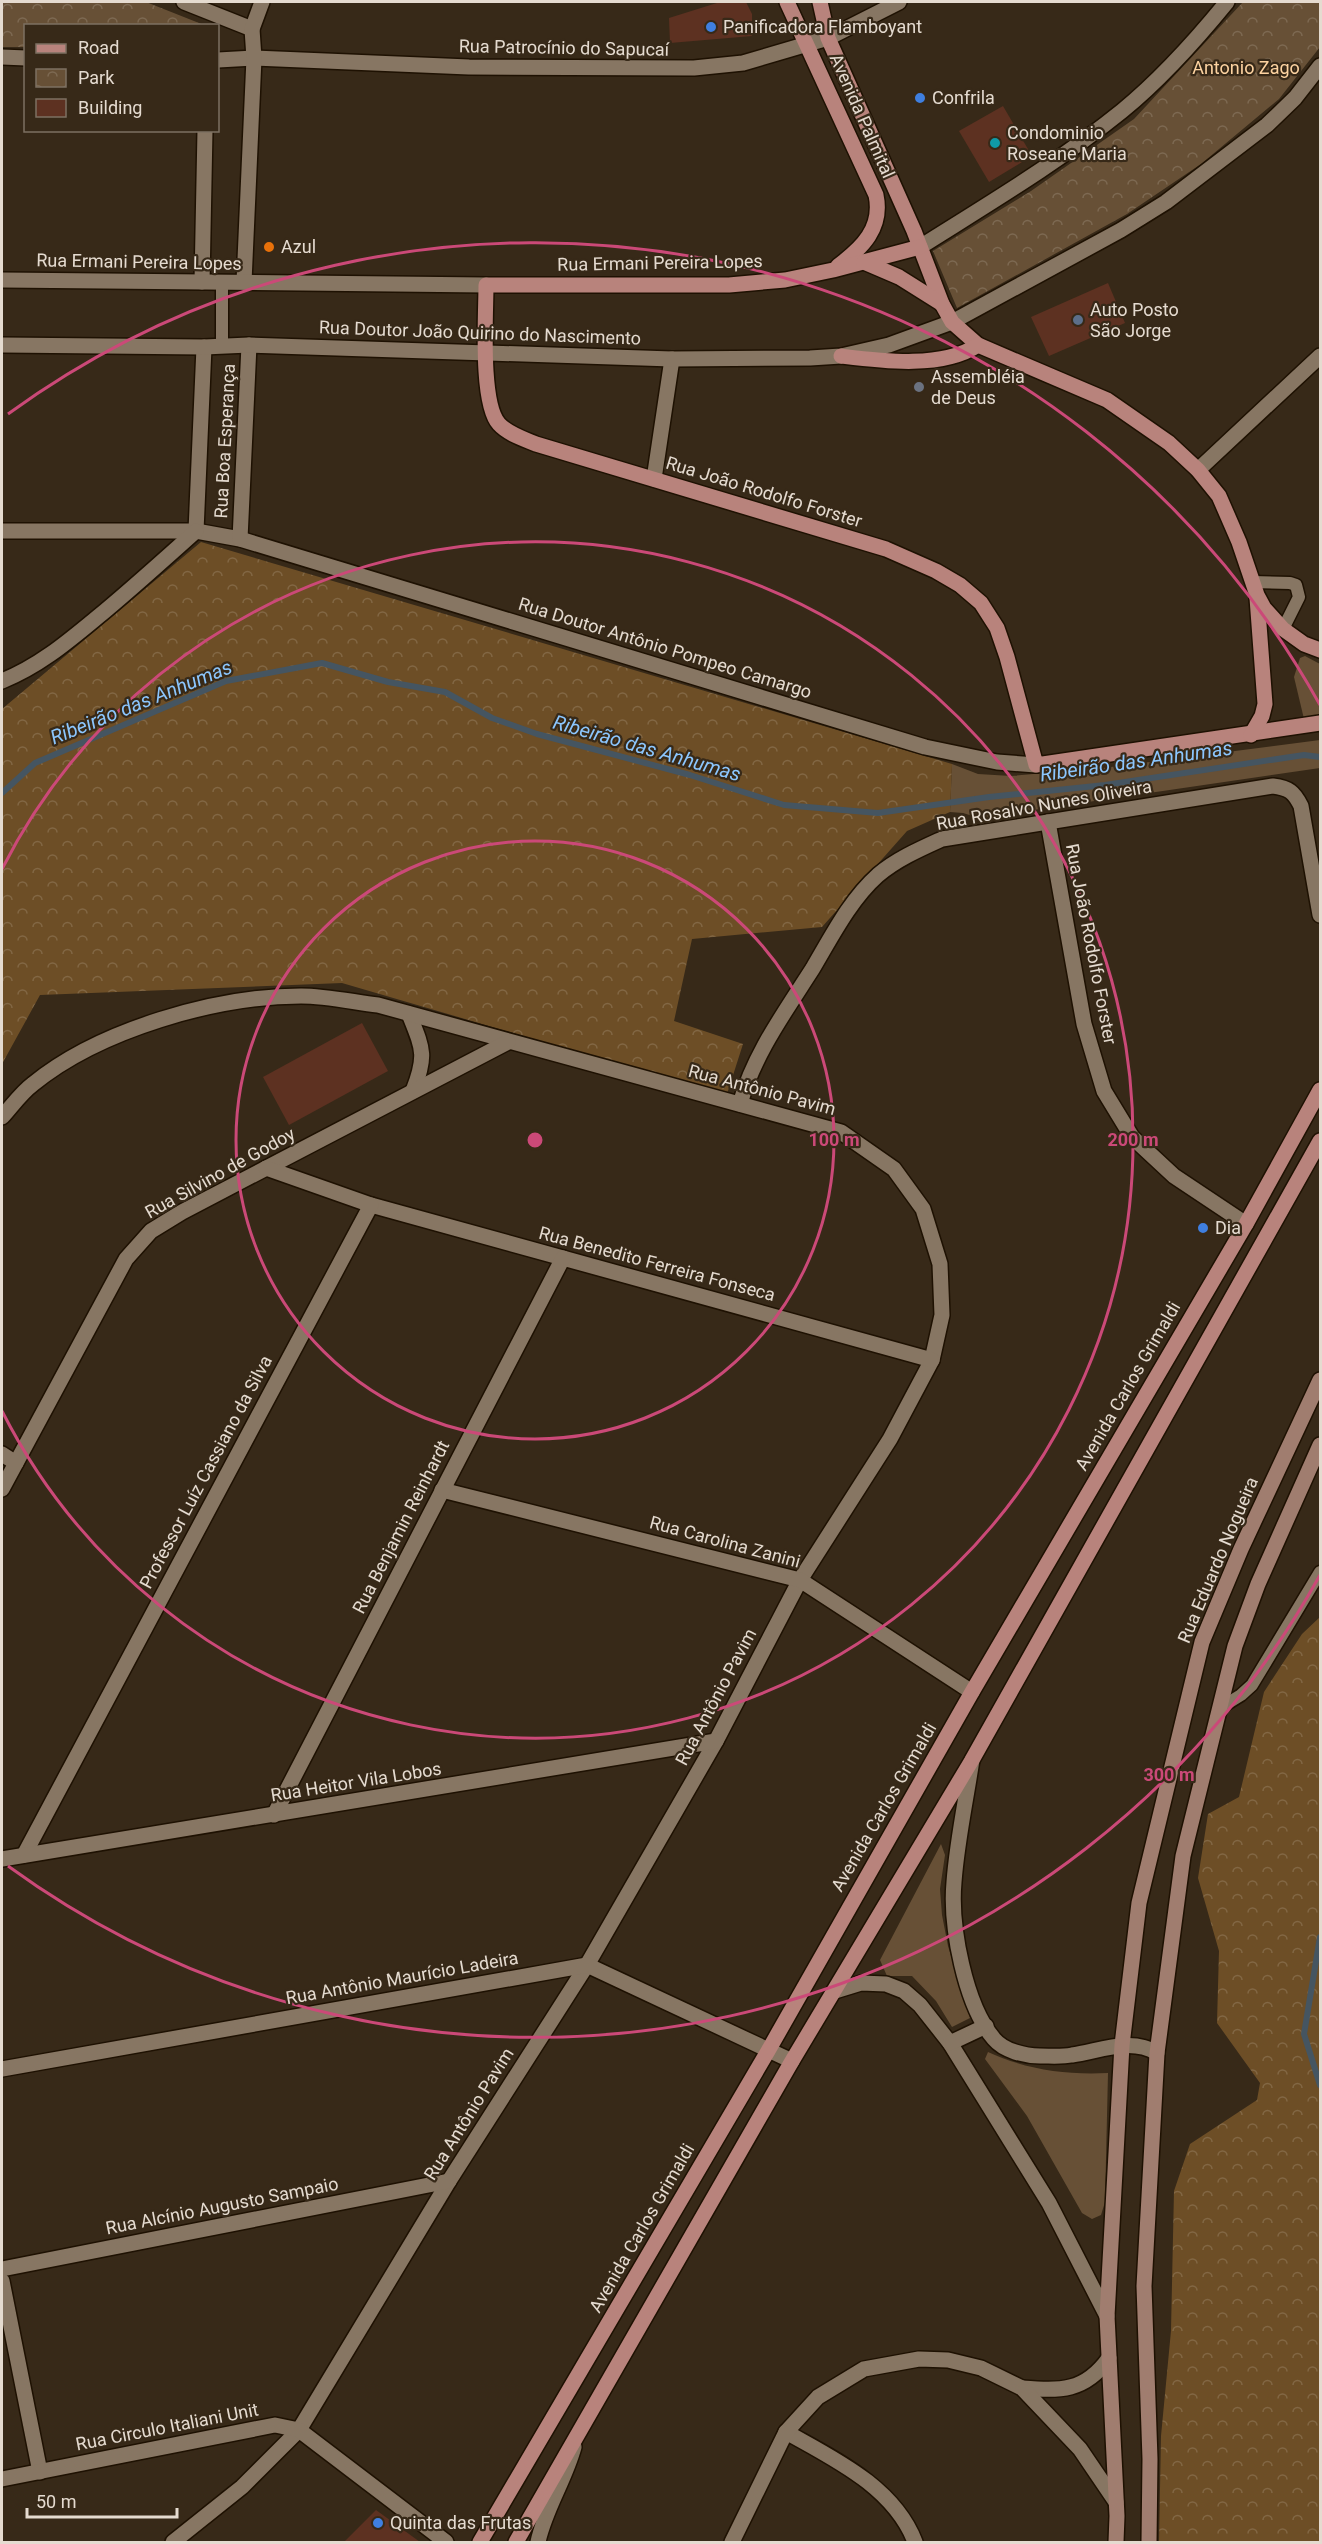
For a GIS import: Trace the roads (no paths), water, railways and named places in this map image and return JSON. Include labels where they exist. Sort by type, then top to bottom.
[{"type":"main road","name":"Avenida Palmital","points":[[787,2],[876,195],[878,206],[878,216],[869,238],[860,250],[833,270]]},
{"type":"main road","name":"Avenida Palmital","points":[[820,2],[828,38],[920,246],[942,304],[952,322],[978,345]]},
{"type":"main road","name":"Rua Ermani Pereira Lopes","points":[[486,285],[729,285],[785,280],[833,270],[920,246]]},
{"type":"main road","points":[[864,262],[899,277],[942,304]]},
{"type":"main road","name":"Rua João Rodolfo Forster","points":[[486,285],[485,353],[491,413],[500,425],[536,444],[886,549],[936,570],[960,585],[981,603],[997,628],[1036,765]]},
{"type":"main road","points":[[841,356],[870,360],[952,358],[978,345],[1107,400],[1169,443],[1198,470],[1219,496],[1239,542],[1254,588],[1264,608],[1283,629],[1304,644],[1320,650]]},
{"type":"main road","points":[[1251,735],[1262,716],[1265,704],[1254,588]]},
{"type":"main road","name":"Rua Doutor Antônio Pompeo Camargo","points":[[1036,765],[1320,723]]},
{"type":"main road","name":"Avenida Carlos Grimaldi","points":[[480,2542],[768,2051],[972,1692],[1246,1224],[1320,1090]]},
{"type":"main road","points":[[516,2542],[792,2061],[972,1760],[1320,1142]]},
{"type":"main road","name":"Rua Eduardo Nogueira","points":[[1116,2542],[1107,2316],[1122,2045],[1139,1903],[1202,1642],[1241,1549],[1320,1380]]},
{"type":"main road","points":[[1149,2542],[1150,2460],[1144,2286],[1157,2053],[1183,1856],[1235,1646],[1258,1584],[1320,1445]]},
{"type":"street","points":[[184,2],[252,28]]},
{"type":"street","points":[[244,282],[254,58],[252,28],[262,2]]},
{"type":"street","name":"Rua Patrocínio do Sapucaí","points":[[219,60],[254,58],[469,67],[694,68],[743,63],[828,38],[899,2]]},
{"type":"street","name":"Rua Ermani Pereira Lopes","points":[[920,246],[1028,179],[1122,110],[1173,62],[1227,2]]},
{"type":"street","points":[[2,57],[24,58]]},
{"type":"street","name":"Rua Doutor João Quirino do Nascimento","points":[[2,345],[222,347],[249,345],[672,358],[841,356],[889,345],[952,322],[1121,230],[1166,202],[1267,125],[1295,98],[1320,66]]},
{"type":"street","points":[[202,282],[205,132]]},
{"type":"street","name":"Rua Ermani Pereira Lopes","points":[[2,280],[486,285]]},
{"type":"street","name":"Rua Boa Esperança","points":[[240,539],[249,345]]},
{"type":"street","name":"Rua Boa Esperança","points":[[196,531],[204,347]]},
{"type":"street","points":[[1198,470],[1320,356]]},
{"type":"street","points":[[654,478],[672,358]]},
{"type":"street","name":"Rua Doutor Antônio Pompeo Camargo","points":[[2,531],[196,531],[240,539],[925,747],[997,762],[1036,765]]},
{"type":"street","points":[[2,681],[22,673],[58,650],[161,564],[196,531]]},
{"type":"street","name":"Rua Rosalvo Nunes Oliveira","points":[[740,1104],[748,1076],[763,1048],[855,899],[879,875],[911,853],[942,839],[1273,786],[1286,788],[1295,793],[1301,806],[1319,897],[1320,915]]},
{"type":"street","name":"Rua João Rodolfo Forster","points":[[1048,822],[1084,1024],[1104,1091],[1132,1137],[1174,1176],[1246,1224]]},
{"type":"street","name":"Rua Antônio Pavim","points":[[2,1117],[32,1085],[70,1059],[113,1037],[214,1005],[302,996],[378,1005],[841,1132],[894,1169],[923,1209],[940,1264],[942,1315],[932,1360],[890,1439],[800,1580],[716,1741],[587,1965],[449,2181],[298,2430],[242,2487],[173,2542]]},
{"type":"street","points":[[409,1014],[421,1044],[423,1066],[413,1091]]},
{"type":"street","name":"Rua Silvino de Godoy","points":[[2,1490],[126,1259],[151,1231],[266,1168],[508,1042]]},
{"type":"street","points":[[266,1168],[371,1205]]},
{"type":"street","name":"Rua Benedito Ferreira Fonseca","points":[[371,1205],[932,1360]]},
{"type":"street","name":"Professor Luíz Cassiano da Silva","points":[[24,1854],[371,1205]]},
{"type":"street","name":"Rua Benjamin Reinhardt","points":[[274,1815],[563,1258]]},
{"type":"street","points":[[2,1454],[16,1462]]},
{"type":"street","name":"Rua Carolina Zanini","points":[[442,1491],[800,1580],[972,1692]]},
{"type":"street","name":"Rua Heitor Vila Lobos","points":[[2,1859],[716,1741]]},
{"type":"street","points":[[972,1760],[953,1883],[954,1914],[956,1936],[970,1990],[995,2041],[1006,2049],[1037,2056],[1070,2055],[1122,2045],[1138,2046],[1157,2053]]},
{"type":"street","points":[[587,1965],[792,2061]]},
{"type":"street","name":"Rua Antônio Maurício Ladeira","points":[[2,2069],[587,1965]]},
{"type":"street","points":[[835,1991],[861,1983],[886,1984],[904,1991],[920,2006],[950,2043],[1049,2203],[1107,2316]]},
{"type":"street","points":[[950,2043],[986,2026]]},
{"type":"street","name":"Rua Alcínio Augusto Sampaio","points":[[2,2269],[449,2181]]},
{"type":"street","points":[[2,2281],[40,2472]]},
{"type":"street","points":[[732,2542],[786,2432],[818,2397],[864,2369],[919,2359],[948,2360],[981,2368],[1022,2388],[1051,2391],[1073,2387],[1087,2381],[1100,2372],[1109,2358]]},
{"type":"street","points":[[1022,2388],[1080,2449],[1116,2502]]},
{"type":"street","name":"Rua Circulo Italiani Unit","points":[[2,2479],[275,2425],[298,2430],[446,2542]]},
{"type":"street","points":[[786,2432],[832,2458],[880,2491],[915,2542]]},
{"type":"street","points":[[538,2542],[543,2522],[568,2469],[577,2435]]},
{"type":"lane","points":[[222,282],[222,347]]},
{"type":"lane","points":[[1254,588],[1290,583],[1296,585],[1299,597],[1283,629]]},
{"type":"lane","points":[[1220,1708],[1252,1685],[1320,1572]]},
{"type":"lane","points":[[1304,1599],[1320,1593]]},
{"type":"waterway","name":"Ribeirão das Anhumas","points":[[2,793],[35,763],[226,681],[322,663],[388,682],[445,692],[492,718],[537,734],[690,775],[784,805],[878,813],[989,797],[1105,785],[1304,755],[1320,757]]},
{"type":"waterway","name":"Ribeirão das Anhumas","points":[[1320,1937],[1304,2034],[1320,2085]]},
{"type":"place","name":"Panificadora Flamboyant","points":[[711,27]]},
{"type":"place","name":"Confrila","points":[[920,98]]},
{"type":"place","name":"Condominio Roseane Maria","points":[[995,143]]},
{"type":"place","name":"Azul","points":[[269,247]]},
{"type":"place","name":"Auto Posto São Jorge","points":[[1078,320]]},
{"type":"place","name":"Assembléia de Deus","points":[[919,387]]},
{"type":"place","name":"Dia","points":[[1203,1228]]},
{"type":"place","name":"Quinta das Frutas","points":[[378,2523]]},
{"type":"park label","name":"Antonio Zago","points":[[1246,68]]}]
